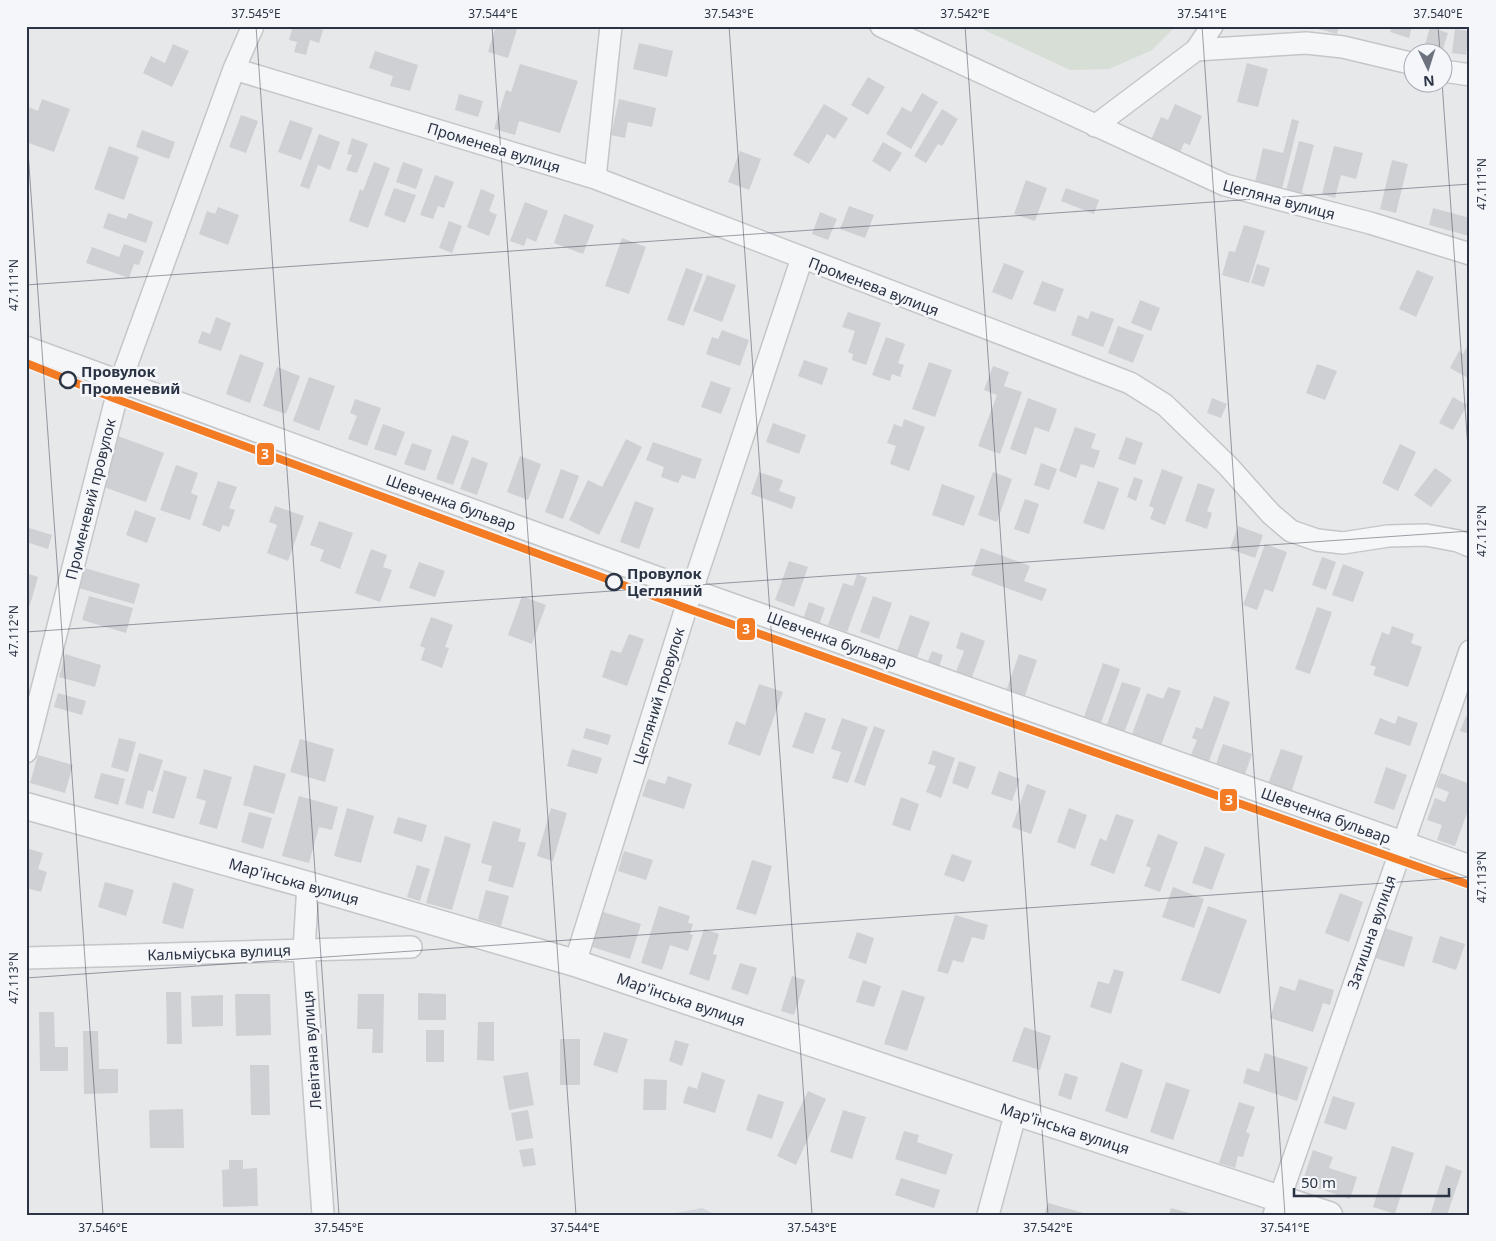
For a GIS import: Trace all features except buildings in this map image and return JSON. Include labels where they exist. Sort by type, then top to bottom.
[{"type":"street","name":"Променевий провулок","points":[[26,752],[120,383],[234,69],[253,26]]},
{"type":"street","points":[[594,178],[611,26]]},
{"type":"street","name":"Цегляна вулиця","points":[[882,26],[1225,186],[1370,223],[1470,254]]},
{"type":"street","points":[[1096,126],[1196,50],[1212,26]]},
{"type":"street","points":[[1196,50],[1306,43],[1343,47],[1404,62]]},
{"type":"street","name":"Променева вулиця","points":[[234,69],[594,178],[1130,383],[1165,405],[1228,466],[1271,514],[1291,531],[1317,540],[1343,543],[1388,536],[1426,535],[1458,541],[1470,546]]},
{"type":"street","points":[[1454,73],[1470,75]]},
{"type":"street","name":"Цегляний провулок","points":[[575,963],[692,590],[802,258]]},
{"type":"street","name":"Шевченка бульвар","points":[[26,348],[692,590],[1470,866]]},
{"type":"street","name":"Затишна вулиця","points":[[1277,1207],[1470,651]]},
{"type":"street","name":"Мар'їнська вулиця","points":[[26,806],[308,885],[575,963],[1016,1112],[1277,1207],[1329,1215]]},
{"type":"street","name":"Левітана вулиця","points":[[308,885],[304,950],[323,1215]]},
{"type":"street","name":"Кальміуська вулиця","points":[[26,958],[411,946]]},
{"type":"street","points":[[988,1215],[1016,1112]]},
{"type":"shaded area","points":[[976,26],[1176,26],[1152,50],[1109,69],[1070,70]]},
{"type":"shaded area","points":[[702,1208],[717,1215],[665,1215]]},
{"type":"transit line","name":"3","points":[[26,363],[116,399],[686,608],[1470,885]]},
{"type":"place","name":"Провулок Променевий","points":[[68,380]]},
{"type":"place","name":"Провулок Цегляний","points":[[614,582]]}]
